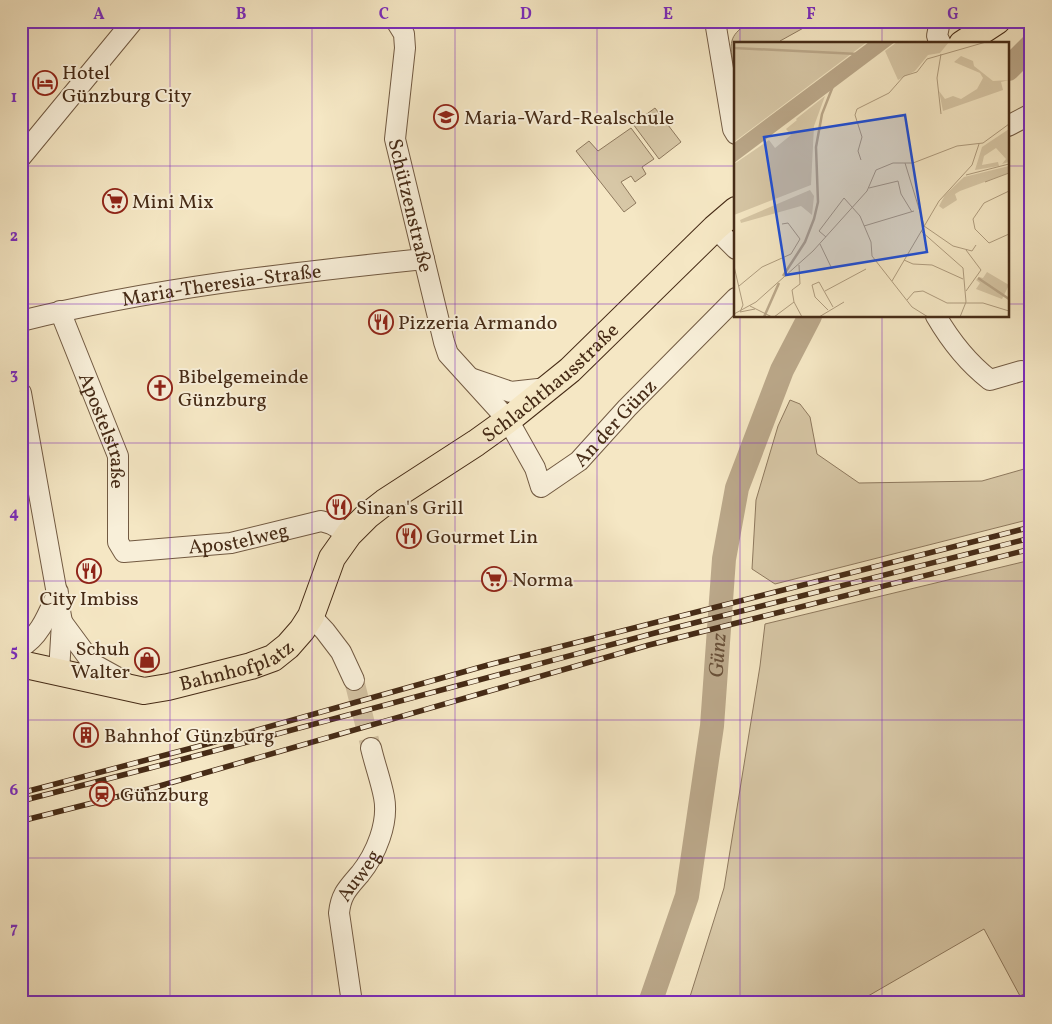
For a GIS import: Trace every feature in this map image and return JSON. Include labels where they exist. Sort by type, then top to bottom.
[{"type":"main road","points":[[965,42],[997,21]]},
{"type":"main road","name":"Schlachthausstraße","points":[[349,534],[385,502],[476,444],[570,370],[734,212]]},
{"type":"main road","name":"Bahnhofplatz","points":[[21,664],[144,691],[168,687],[251,666],[273,658],[288,646],[302,630],[310,616],[332,558],[349,534]]},
{"type":"street","points":[[21,156],[133,21]]},
{"type":"street","name":"Schützenstraße","points":[[396,21],[404,34],[405,48],[395,140],[448,354],[508,420]]},
{"type":"street","points":[[715,21],[734,131]]},
{"type":"street","points":[[940,21],[937,36],[940,42]]},
{"type":"street","points":[[1010,125],[1031,114]]},
{"type":"street","points":[[715,228],[734,247]]},
{"type":"street","name":"Maria-Theresia-Straße","points":[[21,321],[96,303],[191,287],[424,259]]},
{"type":"street","name":"An der Günz","points":[[508,420],[535,468],[541,487],[579,461],[627,408],[734,300]]},
{"type":"street","name":"Apostelstraße","points":[[60,311],[118,456],[118,542],[124,552]]},
{"type":"street","points":[[937,318],[953,341],[977,370],[990,380],[1021,370]]},
{"type":"street","name":"Schützenstraße","points":[[472,379],[511,392],[547,388]]},
{"type":"street","points":[[21,393],[58,592],[62,622],[62,648],[59,672]]},
{"type":"street","name":"Apostelweg","points":[[124,552],[231,543],[321,522],[331,524],[349,534]]},
{"type":"street","points":[[21,647],[28,643],[38,631],[58,592]]},
{"type":"street","points":[[310,616],[325,631],[341,652],[354,680]]},
{"type":"street","points":[[62,622],[93,664],[103,671],[144,691]]},
{"type":"street","name":"Auweg","points":[[352,1003],[339,914],[340,902],[344,894],[360,873],[378,842],[384,818],[384,799],[371,748]]},
{"type":"shaded area","points":[[751,21],[816,21],[780,42],[734,42],[733,64],[731,44],[739,30]]},
{"type":"shaded area","points":[[655,108],[681,142],[659,159],[633,124]]},
{"type":"shaded area","points":[[631,128],[654,159],[642,167],[646,174],[635,182],[631,176],[621,182],[636,203],[624,212],[576,151],[589,141],[598,151]]},
{"type":"shaded area","points":[[790,400],[800,404],[810,417],[817,454],[859,483],[982,481],[1031,467],[1031,519],[775,584],[752,569],[756,500],[778,426]]},
{"type":"shaded area","points":[[1031,560],[1031,990],[1020,996],[984,929],[856,1003],[688,1003],[724,888],[760,666],[765,624]]},
{"type":"waterway","name":"Günz","points":[[1010,67],[1031,46]]},
{"type":"waterway","name":"Günz","points":[[650,1003],[687,896],[712,726],[724,559],[737,488],[782,370],[809,318]]},
{"type":"tunnel","points":[[354,680],[371,748]]},
{"type":"railway","points":[[21,793],[211,743],[488,665],[1031,527]]},
{"type":"railway","points":[[21,801],[666,630],[1031,538]]},
{"type":"railway","points":[[21,821],[156,787],[649,645],[1031,549]]},
{"type":"place","name":"Hotel Günzburg City","points":[[45,83]]},
{"type":"place","name":"Maria-Ward-Realschule","points":[[446,117]]},
{"type":"place","name":"Mini Mix","points":[[115,201]]},
{"type":"place","name":"Pizzeria Armando","points":[[381,322]]},
{"type":"place","name":"Bibelgemeinde Günzburg","points":[[160,388]]},
{"type":"place","name":"Sinan's Grill","points":[[339,507]]},
{"type":"place","name":"Gourmet Lin","points":[[409,536]]},
{"type":"place","name":"City Imbiss","points":[[89,571]]},
{"type":"place","name":"Norma","points":[[494,579]]},
{"type":"place","name":"Schuh Walter","points":[[147,660]]},
{"type":"place","name":"Bahnhof Günzburg","points":[[86,735]]},
{"type":"place","name":"Günzburg","points":[[102,794]]}]
